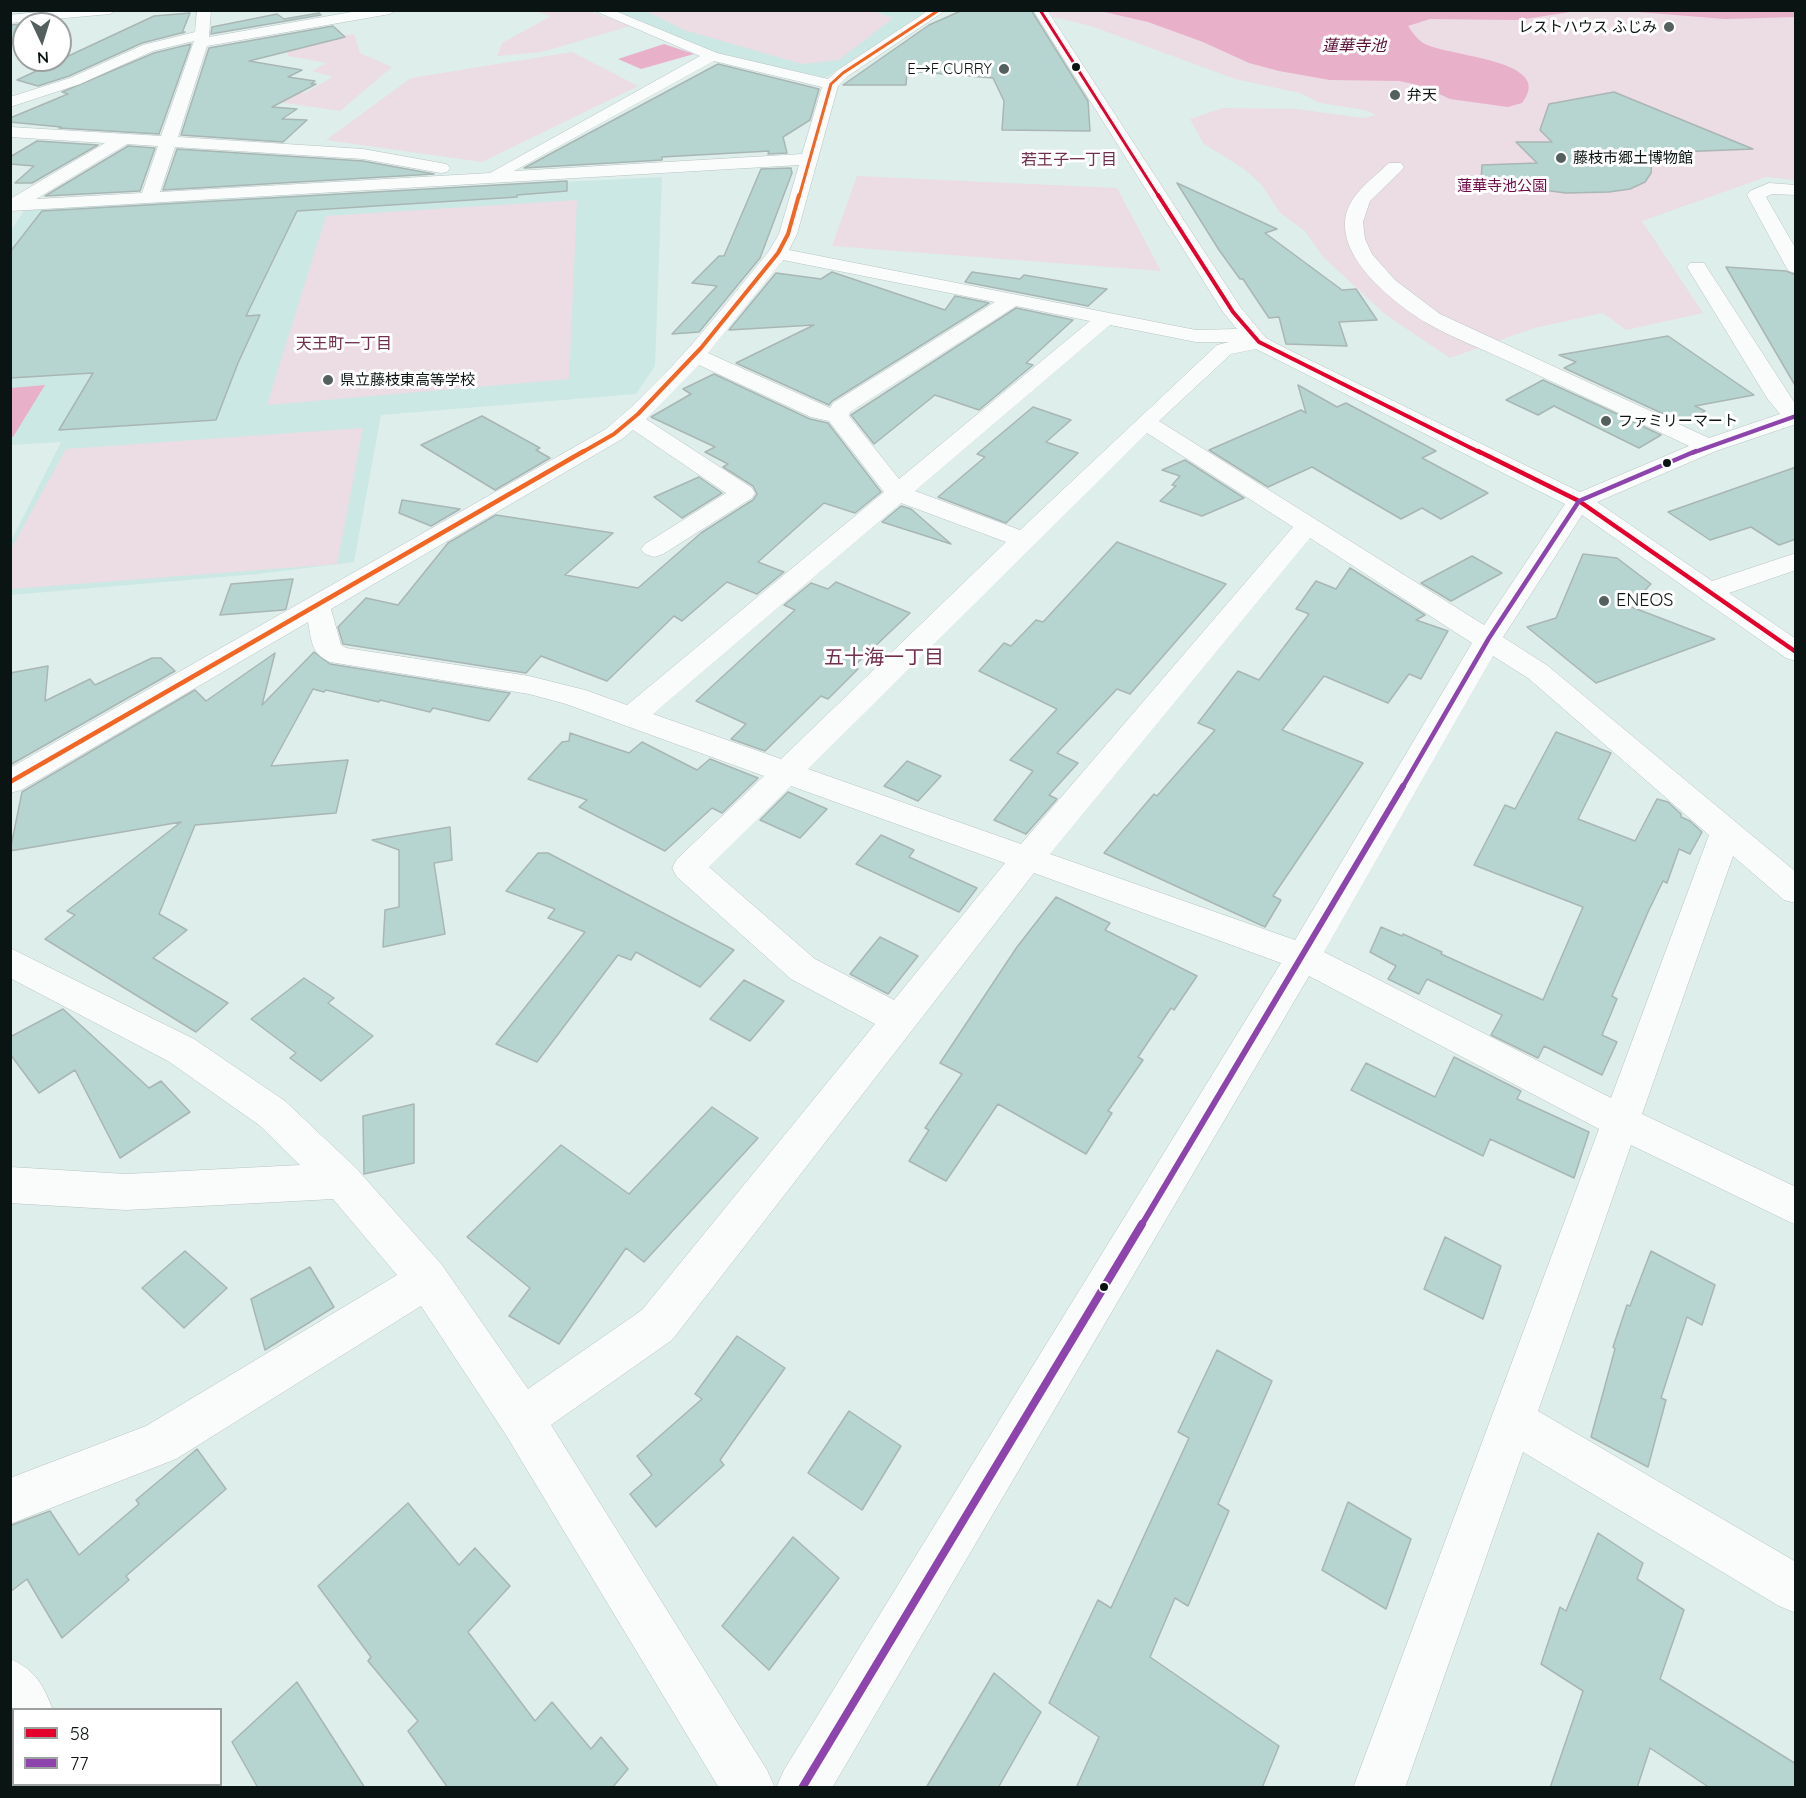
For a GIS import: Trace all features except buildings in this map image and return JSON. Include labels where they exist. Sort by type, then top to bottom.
[{"type":"street","points":[[10,20],[110,10]]},
{"type":"street","points":[[149,199],[201,39],[204,10]]},
{"type":"street","points":[[10,102],[75,81],[148,48],[390,10]]},
{"type":"street","points":[[600,10],[712,56],[831,84]]},
{"type":"street","points":[[10,782],[614,434],[633,420],[695,355],[778,253],[788,234],[831,84],[843,73],[939,10]]},
{"type":"street","points":[[1041,10],[1233,312],[1255,338],[1275,352],[1579,501],[1796,652]]},
{"type":"street","points":[[10,132],[363,154],[486,178],[712,56]]},
{"type":"street","points":[[123,139],[10,206],[15,212],[149,199],[810,159]]},
{"type":"street","points":[[1395,167],[1360,202],[1354,221],[1357,244],[1372,270],[1397,292],[1433,318],[1708,446]]},
{"type":"street","points":[[1796,190],[1769,188],[1756,195],[1796,267]]},
{"type":"street","points":[[1776,230],[1796,232]]},
{"type":"street","points":[[778,253],[1196,336],[1255,338]]},
{"type":"street","points":[[802,1788],[1303,957],[1489,638],[1579,501],[1708,446],[1795,416],[1778,398],[1697,267]]},
{"type":"street","points":[[837,416],[841,408],[1012,300]]},
{"type":"street","points":[[631,717],[1105,319]]},
{"type":"street","points":[[899,1020],[803,969],[688,868],[1145,422],[1224,350],[1255,338]]},
{"type":"street","points":[[695,355],[819,412],[837,416],[898,493],[1023,540]]},
{"type":"street","points":[[633,420],[743,493],[654,549]]},
{"type":"street","points":[[1145,422],[1489,638],[1538,672],[1796,891]]},
{"type":"street","points":[[522,1419],[657,1325],[1027,859],[1309,524]]},
{"type":"street","points":[[1708,591],[1796,561]]},
{"type":"street","points":[[317,606],[328,650],[340,656],[529,685],[574,697],[1303,957],[1622,1122],[1796,1208]]},
{"type":"street","points":[[1379,1788],[1726,831]]},
{"type":"street","points":[[10,962],[181,1050],[272,1113],[342,1181],[427,1279],[522,1419],[749,1788]]},
{"type":"street","points":[[10,1185],[126,1192],[342,1181]]},
{"type":"street","points":[[10,1501],[160,1443],[427,1279]]},
{"type":"street","points":[[1513,1421],[1796,1589]]},
{"type":"street","points":[[10,1684],[27,1708]]},
{"type":"shaded area","points":[[611,11],[929,11],[825,78],[718,54]]},
{"type":"shaded area","name":"県立藤枝東高等学校","points":[[662,177],[655,366],[636,394],[381,415],[354,562],[258,574],[11,595],[10,543],[61,442],[11,445],[11,230],[25,209]]},
{"type":"green space","points":[[870,10],[893,18],[839,60],[802,64],[684,30],[646,11]]},
{"type":"green space","points":[[535,11],[590,11],[630,26],[542,52],[497,56],[502,43],[551,16]]},
{"type":"green space","name":"蓮華寺池公園","points":[[1049,11],[1795,11],[1795,180],[1766,177],[1642,221],[1703,313],[1626,330],[1603,313],[1534,328],[1450,358],[1386,315],[1323,257],[1305,231],[1280,213],[1261,184],[1244,169],[1203,143],[1190,119],[1223,108],[1296,109],[1363,118],[1376,115],[1365,110],[1320,103],[1300,93],[1235,79],[1091,26],[1053,17]]},
{"type":"green space","points":[[354,34],[360,53],[392,67],[340,111],[279,102],[296,92],[305,93],[333,77],[312,71],[327,63],[288,56],[288,46],[325,37]]},
{"type":"green space","points":[[572,52],[638,86],[482,162],[326,140],[411,78]]},
{"type":"green space","points":[[857,176],[1117,188],[1161,271],[832,246]]},
{"type":"green space","points":[[577,200],[569,379],[267,405],[326,216]]},
{"type":"green space","points":[[363,428],[337,564],[11,589],[11,549],[66,449]]},
{"type":"water","points":[[1795,10],[1795,17],[1725,19],[1625,11]]},
{"type":"water","name":"蓮華寺池","points":[[1100,11],[1576,11],[1519,20],[1430,19],[1408,26],[1423,43],[1495,62],[1512,68],[1525,77],[1529,88],[1522,103],[1508,107],[1450,99],[1422,86],[1399,81],[1330,80],[1279,71],[1249,63],[1203,42],[1148,22]]},
{"type":"water","points":[[664,44],[694,54],[641,69],[618,59]]},
{"type":"water","points":[[45,385],[13,437],[11,437],[11,388]]},
{"type":"transit line","points":[[10,782],[614,434],[638,414],[681,371],[778,253],[788,234],[831,84],[843,73],[939,10]]},
{"type":"transit line","name":"58","points":[[1040,10],[1233,312],[1259,342],[1275,352],[1579,501],[1796,652]]},
{"type":"transit line","name":"77","points":[[802,1788],[1303,957],[1489,638],[1579,501],[1708,446],[1796,416]]},
{"type":"place","name":"レストハウス ふじみ","points":[[1669,27]]},
{"type":"place","name":"E→F CURRY","points":[[1004,69]]},
{"type":"place","name":"弁天","points":[[1395,95]]},
{"type":"place","name":"藤枝市郷土博物館","points":[[1561,158]]},
{"type":"place","name":"県立藤枝東高等学校","points":[[328,380]]},
{"type":"place","name":"ファミリーマート","points":[[1606,421]]},
{"type":"place","name":"ENEOS","points":[[1604,601]]},
{"type":"district","name":"若王子一丁目","points":[[1069,160]]},
{"type":"district","name":"天王町一丁目","points":[[344,344]]},
{"type":"district","name":"五十海一丁目","points":[[884,658]]}]
